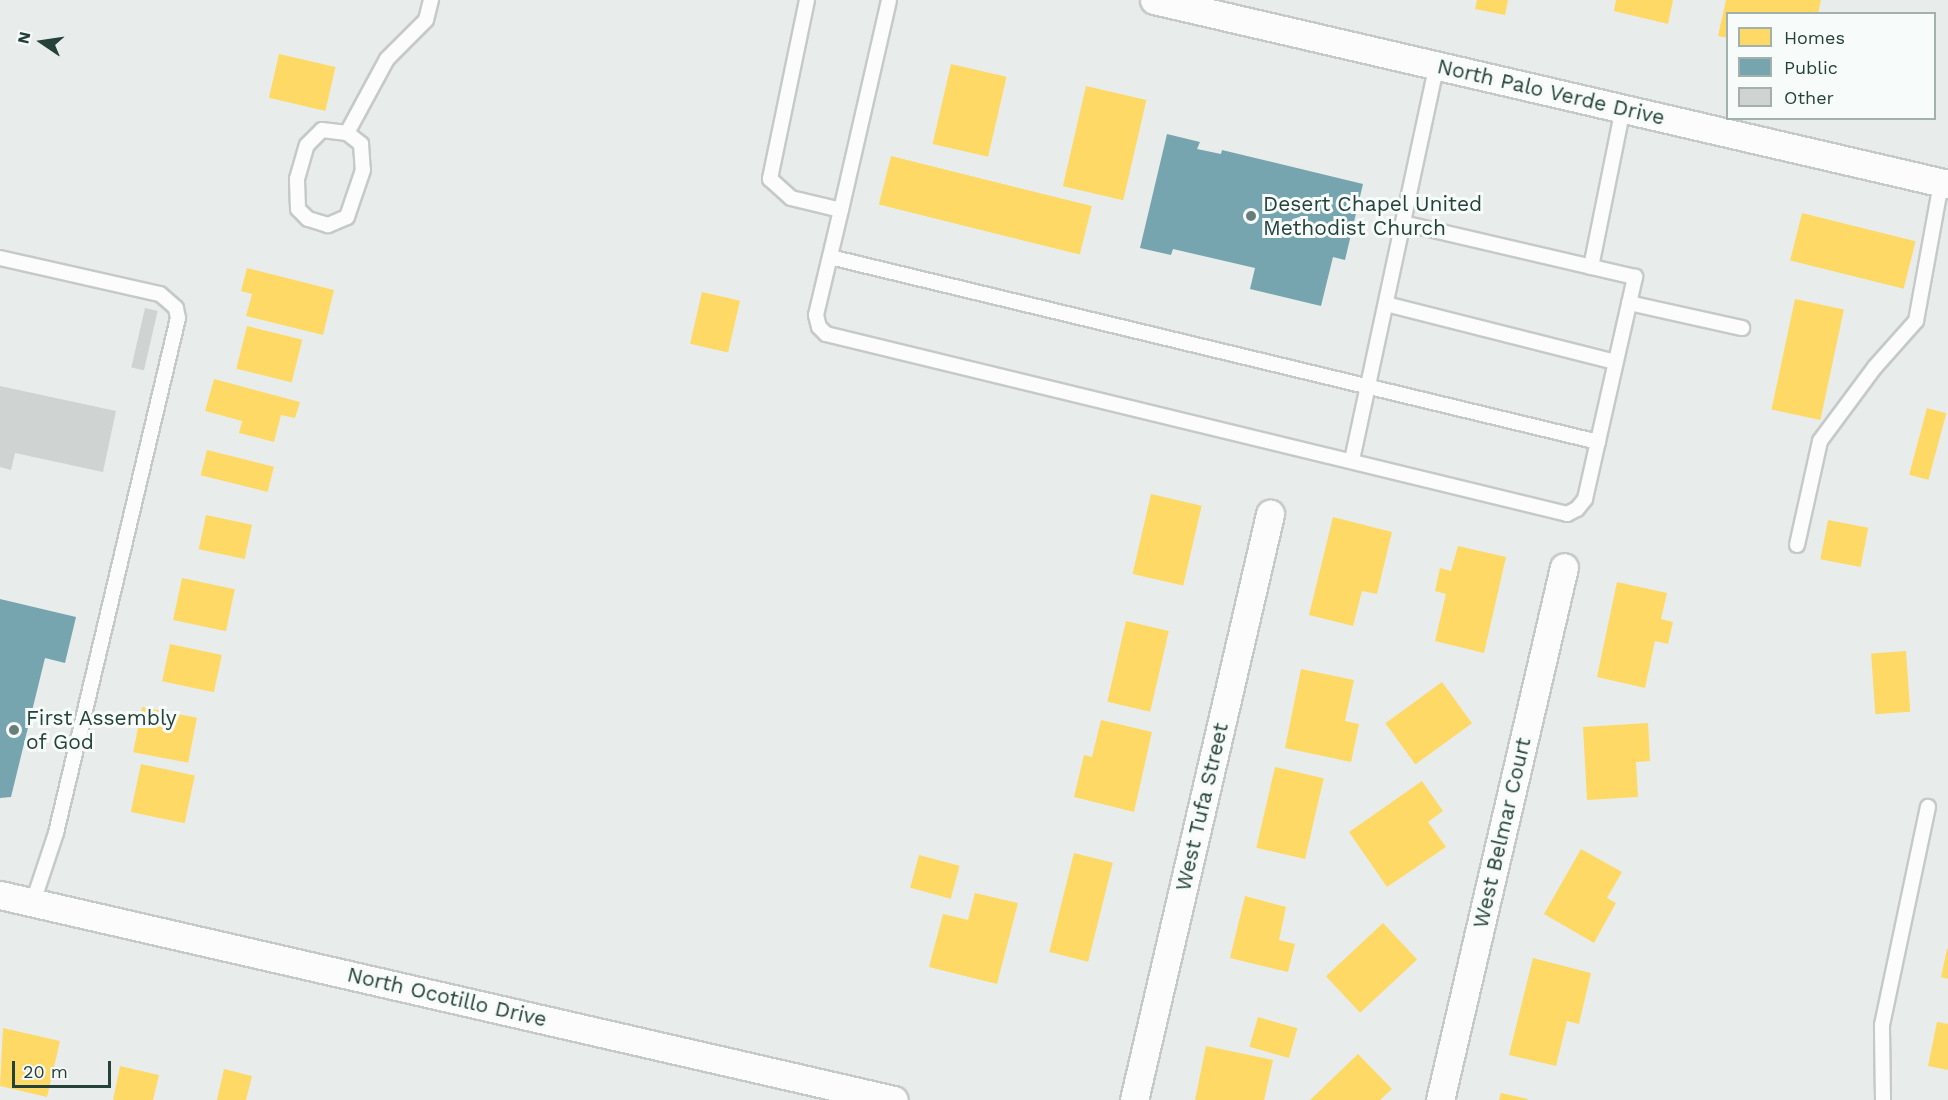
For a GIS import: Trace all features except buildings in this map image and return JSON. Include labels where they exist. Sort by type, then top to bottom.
[{"type":"street","name":"North Palo Verde Drive","points":[[1154,0],[1944,184]]},
{"type":"street","name":"West Tufa Street","points":[[1134,1100],[1270,514]]},
{"type":"street","name":"West Belmar Court","points":[[1440,1100],[1564,567]]},
{"type":"street","name":"North Ocotillo Drive","points":[[0,895],[854,1096],[894,1100]]},
{"type":"lane","points":[[347,133],[387,58],[426,20],[431,0]]},
{"type":"lane","points":[[807,0],[770,179],[791,198],[841,210]]},
{"type":"lane","points":[[889,0],[816,315],[826,334],[1567,514],[1585,499],[1635,277],[1403,223]]},
{"type":"lane","points":[[1352,460],[1437,65]]},
{"type":"lane","points":[[1591,267],[1623,108]]},
{"type":"lane","points":[[322,130],[347,133],[361,144],[363,170],[347,217],[328,225],[308,219],[298,208],[297,179],[307,145],[322,130]]},
{"type":"lane","points":[[1797,545],[1820,441],[1875,367],[1916,321],[1944,184]]},
{"type":"lane","points":[[830,257],[1598,442]]},
{"type":"lane","points":[[0,258],[160,294],[176,308],[178,318],[59,821],[33,902]]},
{"type":"lane","points":[[1629,303],[1742,328]]},
{"type":"lane","points":[[1386,304],[1616,362]]},
{"type":"lane","points":[[1883,1100],[1882,1025],[1928,807]]},
{"type":"place","name":"Desert Chapel United Methodist Church","points":[[1251,216]]},
{"type":"place","name":"First Assembly of God","points":[[14,730]]}]
